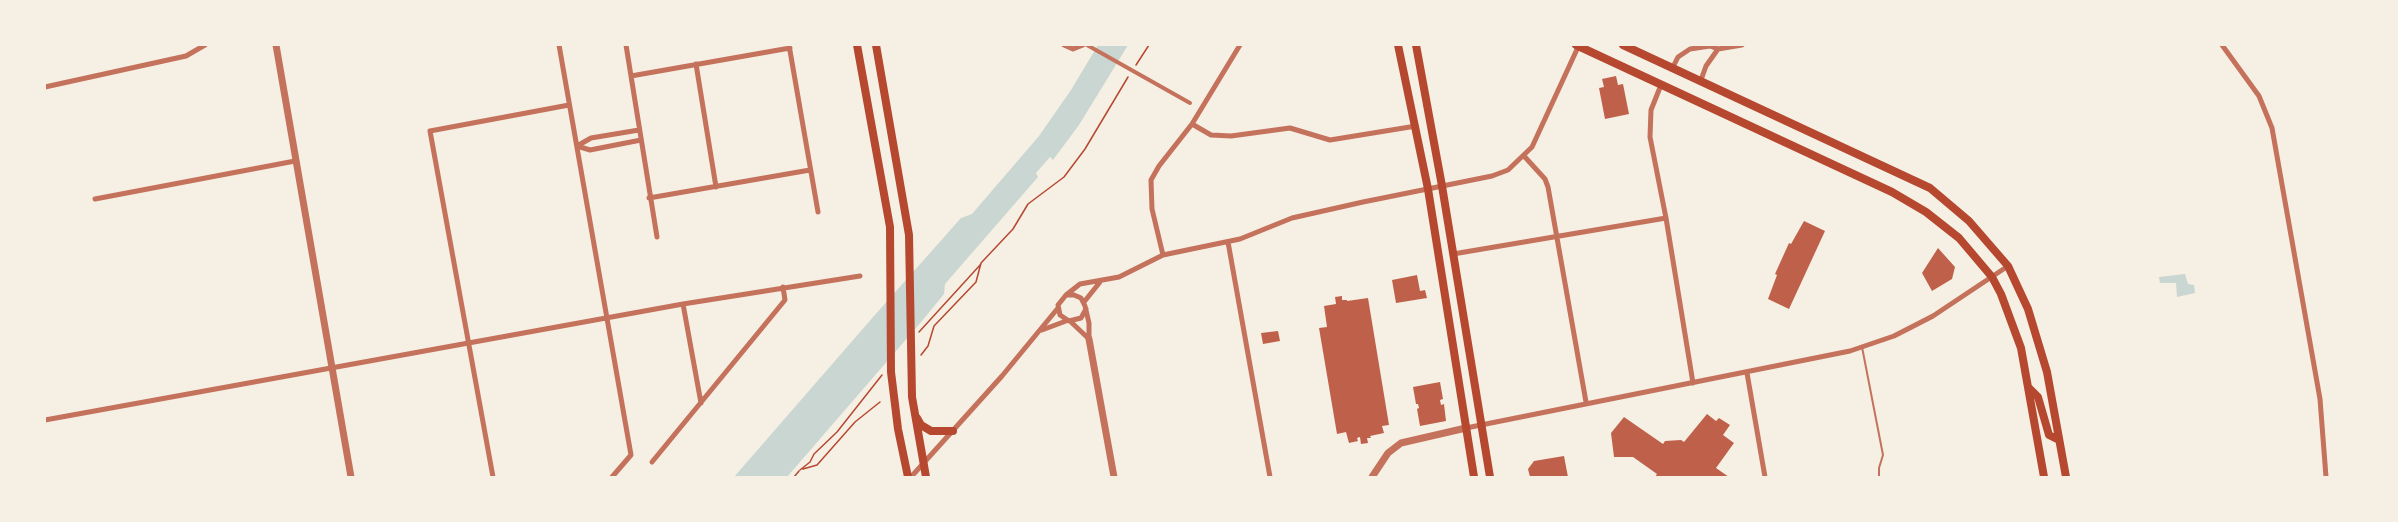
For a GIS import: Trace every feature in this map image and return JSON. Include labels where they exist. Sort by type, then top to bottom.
[{"type":"main road","points":[[857,45],[890,227],[891,360],[894,405],[910,477]]},
{"type":"main road","points":[[876,45],[905,204],[911,272],[914,414],[926,477]]},
{"type":"main road","points":[[1398,45],[1428,189],[1474,477]]},
{"type":"main road","points":[[1416,45],[1442,186],[1490,477]]},
{"type":"main road","points":[[1578,45],[1916,206],[1959,238],[1992,277],[2001,294],[2021,348],[2044,477]]},
{"type":"main road","points":[[1623,45],[1930,188],[1969,220],[2008,266],[2028,309],[2039,340],[2066,477]]},
{"type":"main road","points":[[2028,387],[2038,398],[2049,435],[2059,440]]},
{"type":"main road","points":[[914,414],[921,425],[931,431],[953,431]]},
{"type":"street","points":[[45,87],[186,56],[205,45]]},
{"type":"street","points":[[276,45],[351,477]]},
{"type":"street","points":[[559,45],[631,455],[612,477]]},
{"type":"street","points":[[626,45],[657,237]]},
{"type":"street","points":[[1064,45],[1073,49],[1087,46],[1190,103]]},
{"type":"street","points":[[1163,255],[1152,209],[1151,180],[1192,123],[1239,45]]},
{"type":"street","points":[[1042,330],[1042,325],[1058,308],[1060,300],[1080,284],[1100,282],[1126,275],[1163,255],[1228,242],[1293,218],[1500,174],[1508,170],[1524,156],[1536,139],[1578,45]]},
{"type":"street","points":[[1673,67],[1683,52],[1690,49],[1710,46],[1718,49],[1742,45]]},
{"type":"street","points":[[2222,45],[2259,96],[2272,128],[2320,399],[2326,477]]},
{"type":"street","points":[[631,76],[789,47],[818,212]]},
{"type":"street","points":[[1701,80],[1706,66],[1718,49]]},
{"type":"street","points":[[696,64],[716,187]]},
{"type":"street","points":[[1661,85],[1651,110],[1649,124],[1693,383]]},
{"type":"street","points":[[493,477],[430,131],[569,105]]},
{"type":"street","points":[[1192,123],[1211,135],[1290,128],[1330,140],[1416,126]]},
{"type":"street","points":[[577,146],[591,138],[639,130]]},
{"type":"street","points":[[577,146],[590,150],[640,140]]},
{"type":"street","points":[[1524,156],[1545,179],[1548,187],[1586,402]]},
{"type":"street","points":[[95,200],[295,161]]},
{"type":"street","points":[[650,198],[810,170]]},
{"type":"street","points":[[1453,254],[1666,218]]},
{"type":"street","points":[[1228,242],[1270,477]]},
{"type":"street","points":[[1372,477],[1388,453],[1401,443],[1586,402],[1836,355],[1862,347],[1894,336],[1933,316],[2008,266]]},
{"type":"street","points":[[45,420],[683,303],[860,276]]},
{"type":"street","points":[[1084,302],[1100,282]]},
{"type":"street","points":[[652,462],[785,300],[783,287]]},
{"type":"street","points":[[1066,296],[1077,296],[1084,302],[1086,309],[1089,339],[1114,477]]},
{"type":"street","points":[[683,303],[701,403]]},
{"type":"street","points":[[1058,308],[1060,315],[1089,339]]},
{"type":"street","points":[[910,477],[1042,330],[1081,318],[1086,309]]},
{"type":"street","points":[[1747,373],[1765,477]]},
{"type":"lane","points":[[1862,347],[1883,455],[1879,477]]},
{"type":"path","points":[[1139,59],[1149,45]]},
{"type":"path","points":[[913,335],[1014,229],[1028,204],[1064,177],[1085,149],[1132,70]]},
{"type":"path","points":[[918,358],[928,346],[934,326],[976,282],[981,263]]},
{"type":"path","points":[[794,477],[837,432],[882,375]]},
{"type":"path","points":[[800,470],[817,465],[855,422],[880,402]]},
{"type":"shaded area","points":[[1098,45],[1128,45],[1079,125],[1053,160],[1050,157],[1036,173],[1038,177],[945,284],[944,294],[922,321],[787,477],[734,477],[961,218],[972,214],[1039,136],[1071,90]]},
{"type":"shaded area","points":[[2185,274],[2188,284],[2194,285],[2195,293],[2177,297],[2176,283],[2160,283],[2159,277]]},
{"type":"building","points":[[1616,76],[1618,85],[1623,84],[1629,114],[1605,119],[1599,88],[1604,87],[1602,79]]},
{"type":"building","points":[[1804,221],[1825,231],[1789,309],[1768,299],[1777,275],[1775,274],[1789,243],[1791,244]]},
{"type":"building","points":[[1938,248],[1955,267],[1952,279],[1932,291],[1922,273]]},
{"type":"building","points":[[1417,275],[1420,291],[1425,290],[1427,298],[1396,303],[1392,280]]},
{"type":"building","points":[[1342,296],[1342,300],[1347,301],[1368,298],[1389,425],[1382,426],[1384,433],[1367,438],[1368,443],[1361,444],[1360,437],[1357,438],[1358,441],[1349,443],[1346,432],[1337,434],[1319,328],[1327,327],[1324,306],[1336,304],[1335,297]]},
{"type":"building","points":[[1278,331],[1280,341],[1263,344],[1261,333]]},
{"type":"building","points":[[1440,382],[1443,399],[1440,400],[1441,405],[1444,404],[1446,421],[1420,426],[1417,409],[1419,408],[1413,387]]},
{"type":"building","points":[[1707,414],[1716,421],[1719,418],[1730,425],[1723,435],[1734,443],[1716,468],[1729,477],[1655,477],[1657,474],[1633,457],[1614,457],[1611,433],[1624,417],[1663,444],[1665,441],[1681,440],[1684,442]]},
{"type":"building","points":[[1564,456],[1568,477],[1530,477],[1528,469],[1534,461]]}]
